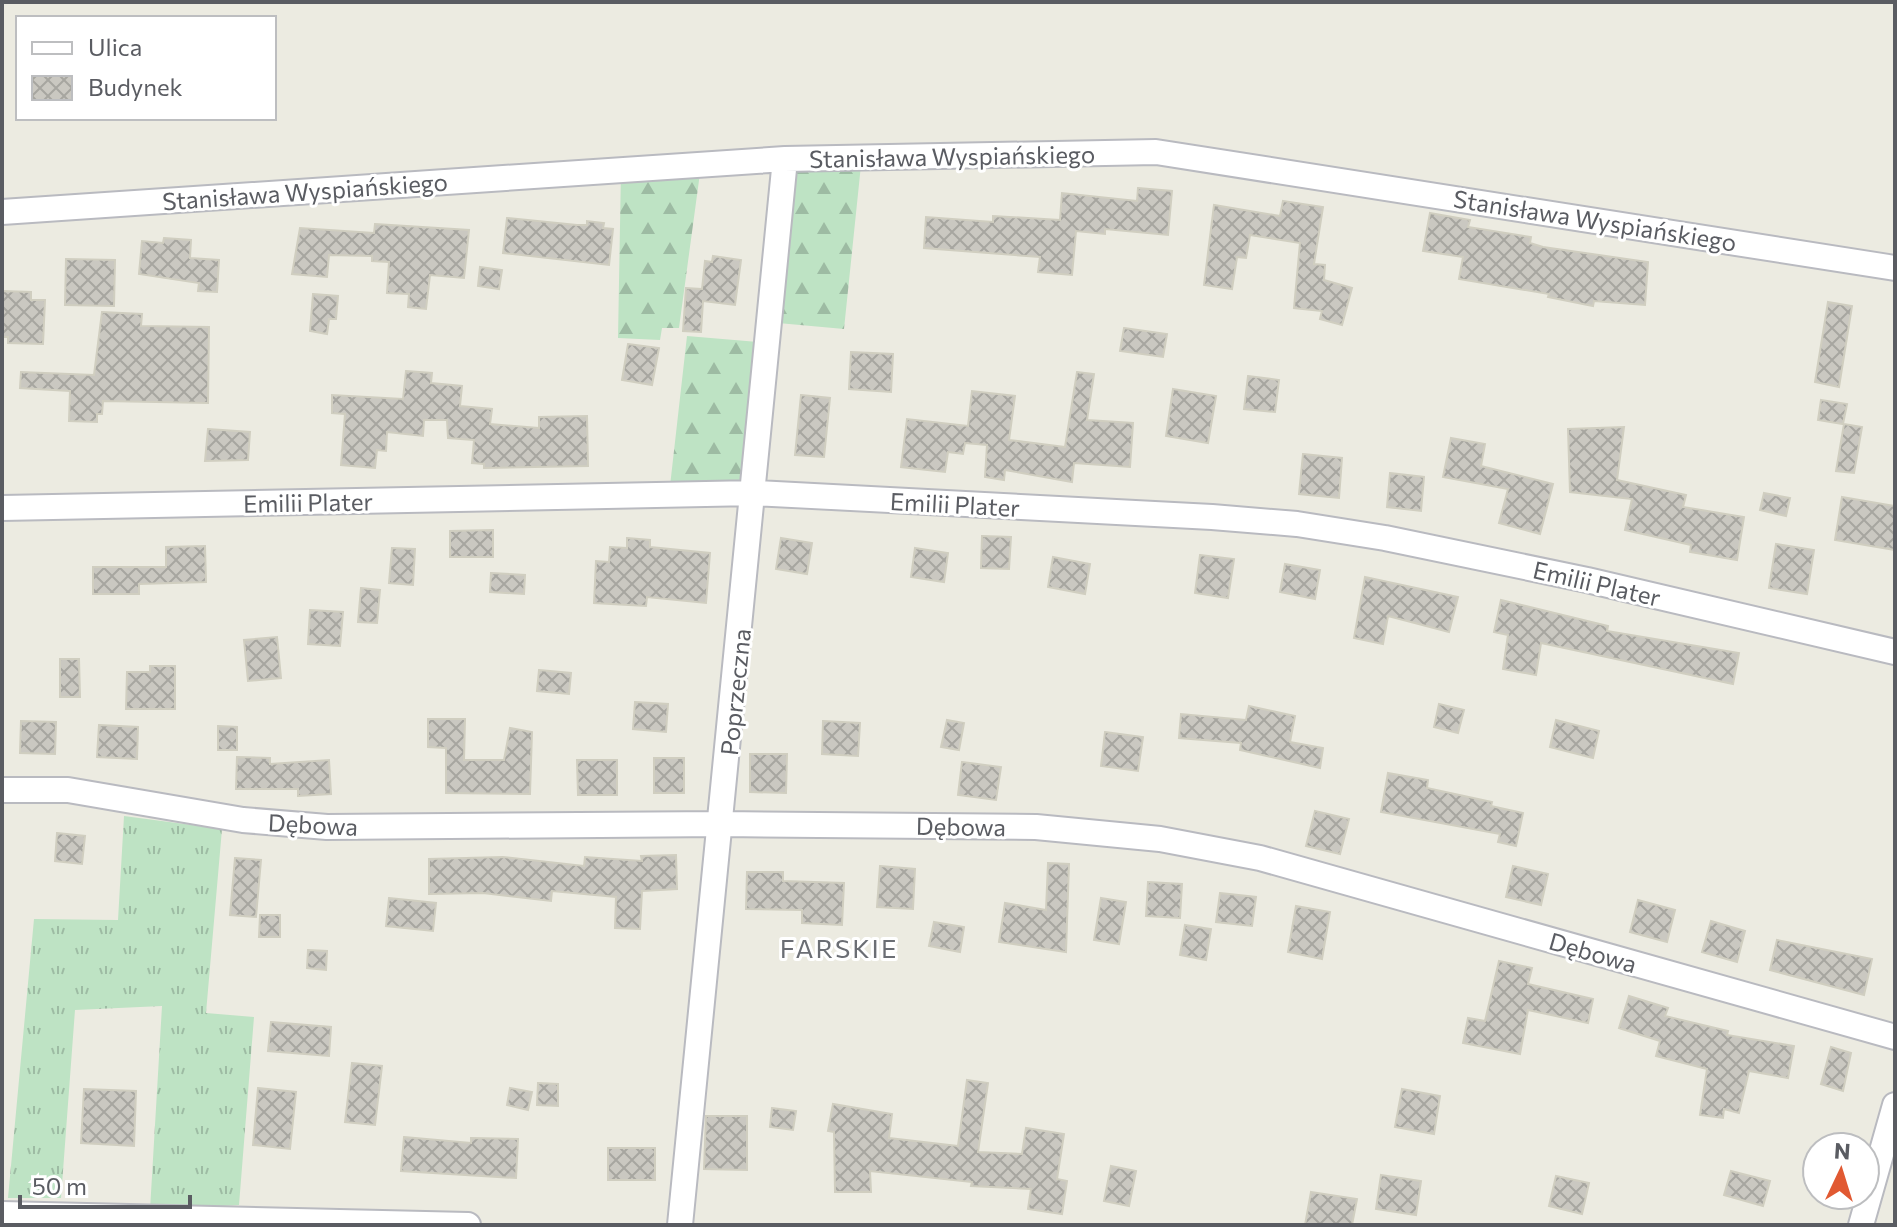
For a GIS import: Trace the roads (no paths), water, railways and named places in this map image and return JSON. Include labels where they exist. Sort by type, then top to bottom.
[{"type":"street","name":"Stanisława Wyspiańskiego","points":[[2,212],[785,159],[1156,152],[1895,268]]},
{"type":"street","name":"Poprzeczna","points":[[680,1225],[755,493],[785,159]]},
{"type":"street","name":"Emilii Plater","points":[[2,508],[755,493],[1297,524],[1385,538],[1587,580],[1895,652]]},
{"type":"street","name":"Dębowa","points":[[2,790],[68,790],[243,820],[327,827],[722,824],[1036,827],[1160,839],[1260,858],[1895,1037]]},
{"type":"street","points":[[1861,1225],[1895,1105]]},
{"type":"street","points":[[2,1214],[468,1225]]},
{"type":"district","name":"FARSKIE","points":[[839,947]]}]
